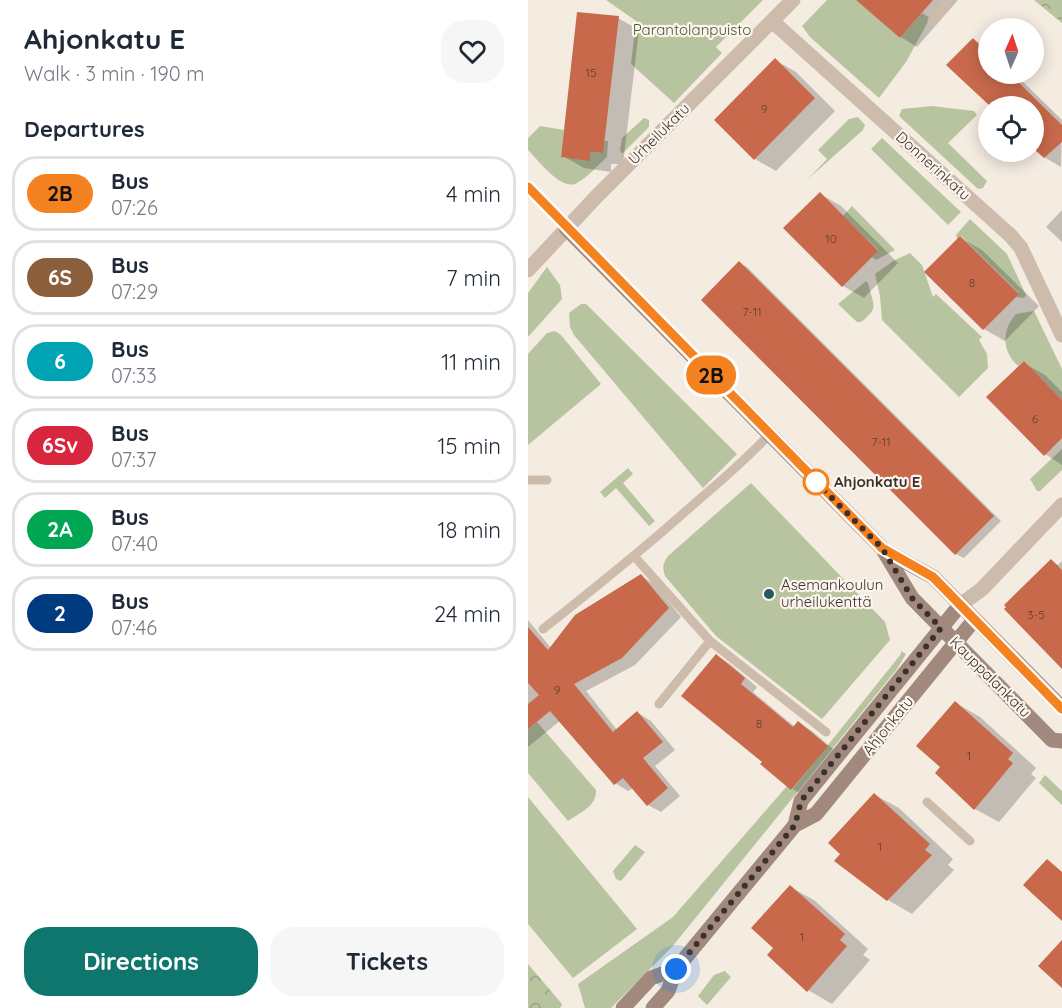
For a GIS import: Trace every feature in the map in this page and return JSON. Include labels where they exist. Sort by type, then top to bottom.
[{"type":"main road","name":"Kauppalankatu","points":[[566,228],[882,548],[912,598],[941,628],[1052,740],[1062,741]]},
{"type":"main road","name":"Kauppalankatu","points":[[882,548],[933,577],[1062,708]]},
{"type":"main road","name":"Ahjonkatu","points":[[795,825],[801,801],[960,605]]},
{"type":"main road","name":"Ahjonkatu","points":[[653,1008],[668,991],[676,969],[795,825],[816,814],[974,620]]},
{"type":"main road","name":"Ahjonkatu","points":[[623,1008],[651,978],[676,969]]},
{"type":"street","name":"Urheilukatu","points":[[528,270],[566,228],[793,0]]},
{"type":"street","name":"Donnerinkatu","points":[[772,21],[1011,236],[1021,248],[1062,335]]},
{"type":"street","points":[[960,605],[977,594],[1062,505]]},
{"type":"street","points":[[974,620],[977,594]]},
{"type":"lane","points":[[932,21],[948,0]]},
{"type":"lane","points":[[543,629],[688,510],[747,458],[769,435]]},
{"type":"lane","points":[[528,480],[547,480]]},
{"type":"lane","points":[[634,556],[710,641],[826,732]]},
{"type":"lane","points":[[659,704],[710,641]]},
{"type":"lane","points":[[927,802],[970,841]]},
{"type":"green space","name":"Parantolanpuisto","points":[[606,0],[763,0],[716,47],[722,53],[674,103],[631,64],[636,21]]},
{"type":"green space","points":[[827,0],[858,0],[900,38],[922,13],[930,18],[906,62],[879,98],[810,37],[802,26]]},
{"type":"green space","points":[[1034,0],[1062,0],[1062,23]]},
{"type":"green space","points":[[932,106],[974,111],[977,115],[948,143],[987,181],[983,188],[978,189],[899,116],[902,109]]},
{"type":"green space","points":[[858,117],[865,125],[863,130],[808,179],[827,159],[818,150],[849,119]]},
{"type":"green space","points":[[644,118],[649,120],[649,127],[622,154],[620,150],[622,138]]},
{"type":"green space","points":[[540,126],[564,130],[561,157],[590,160],[590,152],[602,153],[604,141],[608,141],[607,157],[589,175],[577,183],[571,185],[564,183],[551,174],[528,150],[528,138]]},
{"type":"green space","points":[[882,138],[961,212],[948,225],[871,149]]},
{"type":"green space","points":[[852,206],[895,250],[876,260],[872,257],[878,250],[843,216]]},
{"type":"green space","points":[[970,219],[1007,254],[1026,295],[1024,298],[1016,297],[1019,293],[961,236],[957,239],[956,235]]},
{"type":"green space","points":[[910,253],[922,265],[933,297],[936,294],[982,337],[979,340],[987,354],[988,368],[959,397],[882,320],[875,274],[893,261]]},
{"type":"green space","points":[[547,267],[560,285],[562,299],[528,337],[528,293]]},
{"type":"green space","points":[[866,281],[874,305],[871,313],[861,322],[857,322],[838,304]]},
{"type":"green space","points":[[581,304],[586,304],[737,454],[703,488],[574,335],[570,327],[569,313]]},
{"type":"green space","points":[[1034,311],[1062,369],[1062,400],[1024,361],[1018,366],[1006,347],[1006,334],[1011,320],[1016,314]]},
{"type":"green space","points":[[555,331],[561,335],[601,384],[528,445],[528,354],[547,333]]},
{"type":"green space","points":[[1062,449],[1062,470],[1040,491],[1037,491],[1030,479]]},
{"type":"green space","points":[[628,468],[633,474],[623,483],[655,521],[649,526],[616,488],[605,498],[600,492]]},
{"type":"green space","name":"Asemankoulun urheilukenttä","points":[[751,483],[885,622],[890,640],[822,719],[716,636],[665,576],[664,565],[668,556]]},
{"type":"green space","points":[[901,651],[906,654],[897,669],[672,947],[611,1008],[585,1008],[578,984],[673,917],[787,786],[792,790],[901,654]]},
{"type":"green space","points":[[537,722],[596,790],[596,796],[591,805],[568,821],[528,773],[528,729]]},
{"type":"green space","points":[[1045,775],[1062,791],[1062,805],[1039,783]]},
{"type":"green space","points":[[528,797],[637,929],[573,978],[528,924]]},
{"type":"green space","points":[[635,845],[645,852],[621,881],[616,879],[613,871]]},
{"type":"green space","points":[[528,964],[562,1004],[560,1008],[528,1008]]},
{"type":"green space","points":[[725,971],[731,977],[707,1005],[698,996],[714,975]]},
{"type":"building","points":[[856,0],[933,0],[900,38]]},
{"type":"building","points":[[577,12],[619,16],[603,153],[590,152],[590,161],[561,157]]},
{"type":"building","points":[[973,38],[978,43],[978,84],[1020,84],[1032,96],[979,96],[946,65]]},
{"type":"building","points":[[775,58],[815,98],[754,160],[714,120]]},
{"type":"building","points":[[1044,107],[1062,125],[1062,142],[1044,158]]},
{"type":"building","points":[[820,192],[878,251],[842,287],[783,228]]},
{"type":"building","points":[[960,236],[1019,294],[983,330],[924,272]]},
{"type":"building","points":[[739,261],[994,516],[955,555],[701,300]]},
{"type":"building","points":[[1024,361],[1062,400],[1062,438],[1044,456],[986,397]]},
{"type":"building","points":[[1051,559],[1062,570],[1062,669],[1004,609],[1006,607],[1004,605]]},
{"type":"building","points":[[641,574],[669,608],[622,658],[574,684],[613,732],[637,711],[663,742],[643,758],[668,788],[647,806],[623,778],[614,785],[550,711],[528,729],[528,704],[539,695],[528,683],[528,627],[548,650],[575,615]]},
{"type":"building","points":[[716,654],[745,678],[741,684],[793,727],[798,721],[828,746],[791,790],[760,764],[762,762],[681,696]]},
{"type":"building","points":[[955,701],[1013,753],[1008,759],[1013,763],[974,810],[935,773],[940,767],[916,746]]},
{"type":"building","points":[[874,793],[930,844],[925,850],[932,855],[887,901],[834,861],[840,854],[828,843]]},
{"type":"building","points":[[1047,859],[1062,872],[1062,921],[1023,885]]},
{"type":"building","points":[[790,885],[845,934],[840,940],[847,946],[807,992],[767,955],[773,948],[751,928]]},
{"type":"building","points":[[1062,940],[1062,988],[1038,966]]},
{"type":"bus line","name":"2B","points":[[528,187],[882,548],[933,577],[1062,709]]},
{"type":"place","name":"Ahjonkatu E","points":[[816,482]]},
{"type":"place","name":"Asemankoulun urheilukenttä","points":[[769,594]]},
{"type":"route","points":[[676,969],[795,825],[801,801],[941,628],[912,598],[882,548],[816,482]]}]
